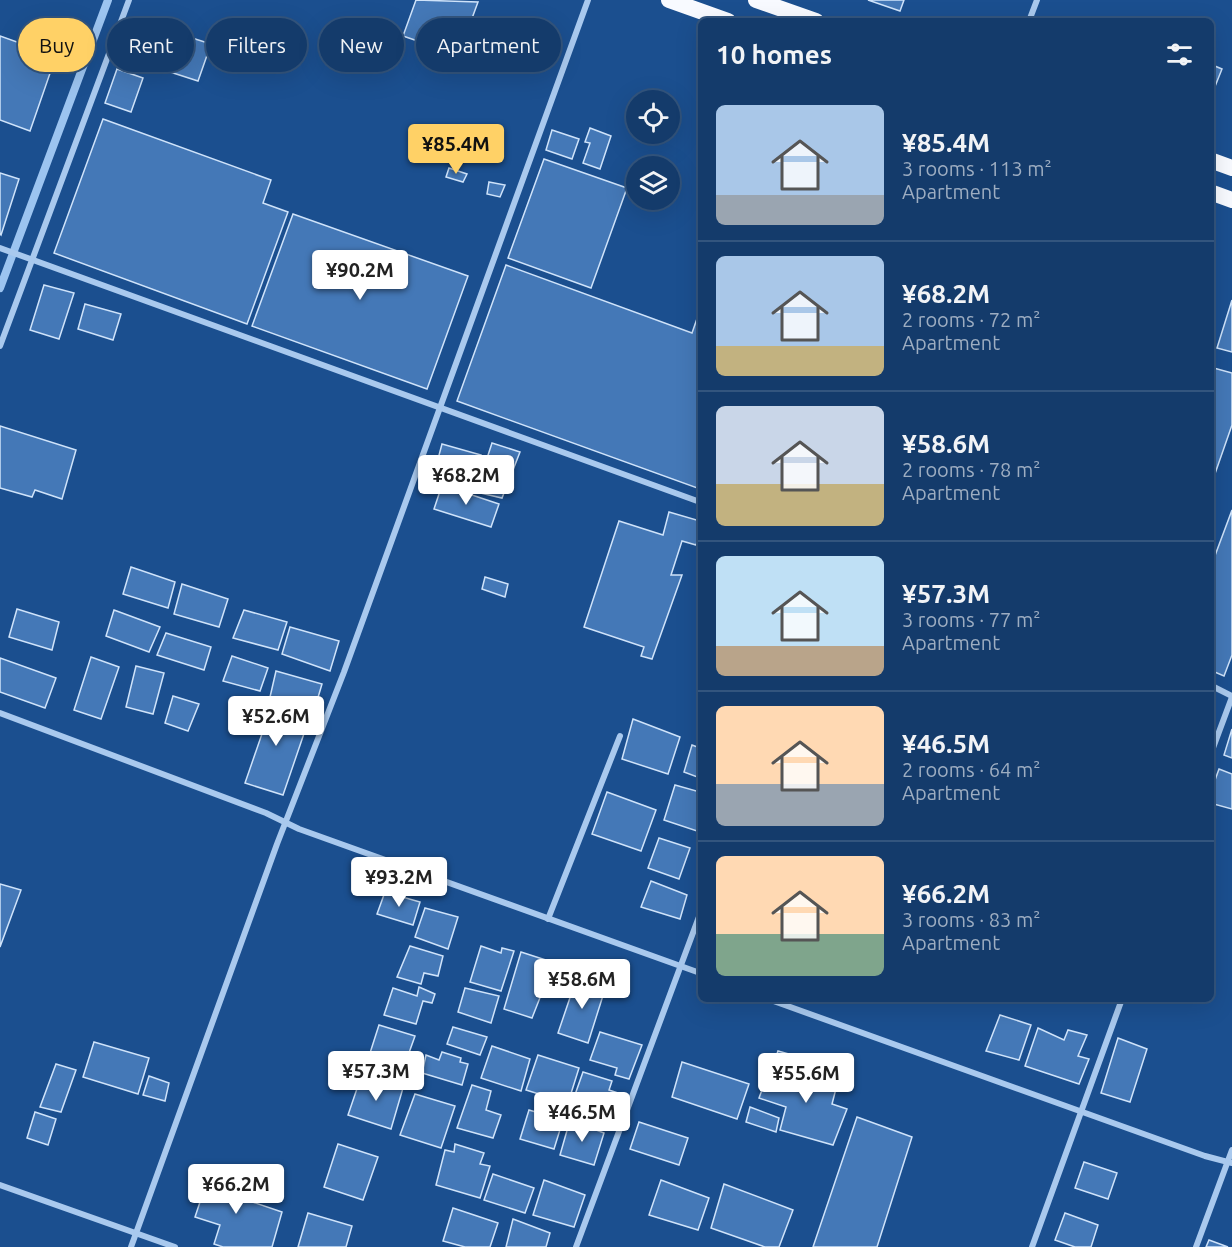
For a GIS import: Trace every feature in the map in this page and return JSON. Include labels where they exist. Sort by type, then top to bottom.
[{"type":"highway","points":[[669,0],[720,18]]},
{"type":"highway","points":[[756,0],[807,18]]},
{"type":"highway","points":[[1214,161],[1232,168]]},
{"type":"highway","points":[[1214,193],[1232,200]]},
{"type":"street","points":[[0,346],[129,0]]},
{"type":"street","points":[[131,1247],[285,823],[344,672],[588,0]]},
{"type":"street","points":[[1030,18],[1037,0]]},
{"type":"street","points":[[1,249],[698,501]]},
{"type":"street","points":[[1214,687],[1232,697],[1214,745]]},
{"type":"street","points":[[0,713],[285,823],[698,973]]},
{"type":"street","points":[[548,919],[620,736]]},
{"type":"street","points":[[576,1247],[698,919]]},
{"type":"street","points":[[776,1002],[1230,1163]]},
{"type":"street","points":[[1032,1247],[1121,1002]]},
{"type":"street","points":[[1197,1247],[1230,1163],[1232,1150]]},
{"type":"street","points":[[0,1185],[175,1247]]},
{"type":"building","points":[[416,0],[478,2],[472,18],[416,18],[416,40],[404,36]]},
{"type":"building","points":[[868,0],[904,0],[900,11]]},
{"type":"building","points":[[0,36],[18,42],[18,72],[50,72],[30,131],[0,120]]},
{"type":"building","points":[[194,39],[206,42],[206,58],[198,81],[170,72],[194,72]]},
{"type":"building","points":[[1214,66],[1222,69],[1214,89]]},
{"type":"building","points":[[116,72],[126,72],[143,78],[131,112],[105,103]]},
{"type":"building","points":[[103,119],[271,180],[263,203],[288,212],[247,324],[54,253]]},
{"type":"building","points":[[590,128],[611,136],[600,169],[583,163],[590,143],[585,142]]},
{"type":"building","points":[[552,130],[579,139],[572,159],[546,150]]},
{"type":"building","points":[[544,159],[626,188],[591,288],[508,258]]},
{"type":"building","points":[[449,168],[467,174],[463,182],[446,177]]},
{"type":"building","points":[[0,173],[19,179],[1,235],[0,234]]},
{"type":"building","points":[[489,182],[505,185],[500,197],[487,194]]},
{"type":"building","points":[[293,214],[468,276],[427,389],[252,326]]},
{"type":"building","points":[[506,265],[692,333],[698,316],[698,488],[457,401]]},
{"type":"building","points":[[44,285],[74,293],[59,339],[30,330]]},
{"type":"building","points":[[1232,300],[1232,352],[1217,348]]},
{"type":"building","points":[[85,304],[121,314],[113,340],[78,329]]},
{"type":"building","points":[[1214,368],[1232,373],[1232,425],[1214,477]]},
{"type":"building","points":[[0,426],[76,450],[62,499],[35,490],[32,497],[0,488]]},
{"type":"building","points":[[492,443],[520,452],[502,498],[476,492]]},
{"type":"building","points":[[442,444],[481,455],[472,486],[434,474]]},
{"type":"building","points":[[442,485],[499,504],[491,527],[434,509]]},
{"type":"building","points":[[1232,510],[1232,655],[1224,676],[1214,672],[1214,558]]},
{"type":"building","points":[[669,512],[698,520],[696,545],[682,541],[671,575],[682,575],[652,659],[641,656],[644,647],[584,627],[619,521],[663,535]]},
{"type":"building","points":[[131,567],[175,582],[168,608],[123,594]]},
{"type":"building","points":[[485,577],[508,584],[505,597],[482,589]]},
{"type":"building","points":[[182,584],[228,599],[219,627],[174,614]]},
{"type":"building","points":[[17,609],[59,622],[52,650],[9,637]]},
{"type":"building","points":[[114,610],[160,627],[149,652],[106,636]]},
{"type":"building","points":[[244,610],[287,622],[278,650],[233,638]]},
{"type":"building","points":[[290,627],[339,641],[330,671],[282,654]]},
{"type":"building","points":[[166,633],[211,647],[204,670],[157,655]]},
{"type":"building","points":[[232,656],[268,668],[260,691],[223,681]]},
{"type":"building","points":[[91,657],[119,667],[101,719],[74,710]]},
{"type":"building","points":[[0,658],[56,678],[45,708],[0,692]]},
{"type":"building","points":[[136,666],[164,673],[153,714],[126,707]]},
{"type":"building","points":[[276,671],[322,684],[314,711],[270,697]]},
{"type":"building","points":[[173,696],[199,704],[188,731],[165,723]]},
{"type":"building","points":[[259,702],[310,716],[283,795],[245,783],[264,728],[252,724]]},
{"type":"building","points":[[633,719],[680,737],[668,774],[622,759]]},
{"type":"building","points":[[1232,729],[1232,758],[1224,755]]},
{"type":"building","points":[[692,745],[698,747],[698,777],[684,772]]},
{"type":"building","points":[[1219,769],[1232,774],[1232,809],[1214,804],[1214,783]]},
{"type":"building","points":[[675,785],[698,791],[698,831],[664,820]]},
{"type":"building","points":[[607,792],[656,810],[641,851],[592,834]]},
{"type":"building","points":[[659,838],[690,848],[679,879],[648,868]]},
{"type":"building","points":[[651,881],[687,895],[680,919],[641,907]]},
{"type":"building","points":[[0,884],[21,890],[0,947]]},
{"type":"building","points":[[385,892],[420,902],[413,925],[377,914]]},
{"type":"building","points":[[425,908],[458,917],[448,949],[415,937]]},
{"type":"building","points":[[410,946],[443,956],[438,976],[424,973],[421,984],[397,977]]},
{"type":"building","points":[[481,946],[501,953],[502,948],[514,951],[501,991],[470,982]]},
{"type":"building","points":[[521,952],[552,962],[547,977],[553,980],[548,993],[543,990],[532,1018],[504,1009]]},
{"type":"building","points":[[577,977],[606,986],[588,1043],[558,1033]]},
{"type":"building","points":[[419,987],[435,994],[432,1003],[423,1001],[416,1024],[384,1015],[393,988],[417,996]]},
{"type":"building","points":[[465,988],[499,996],[491,1023],[458,1012]]},
{"type":"building","points":[[1000,1015],[1031,1025],[1019,1060],[986,1051]]},
{"type":"building","points":[[379,1025],[415,1036],[405,1064],[370,1053]]},
{"type":"building","points":[[453,1027],[487,1037],[480,1055],[447,1044]]},
{"type":"building","points":[[1038,1028],[1064,1040],[1068,1030],[1087,1035],[1078,1056],[1089,1059],[1079,1084],[1025,1066]]},
{"type":"building","points":[[600,1032],[642,1045],[629,1079],[615,1075],[617,1068],[590,1060]]},
{"type":"building","points":[[1118,1038],[1147,1049],[1130,1102],[1101,1093]]},
{"type":"building","points":[[94,1042],[149,1058],[138,1094],[83,1077]]},
{"type":"building","points":[[492,1046],[530,1059],[521,1091],[481,1078]]},
{"type":"building","points":[[778,1051],[796,1056],[790,1072],[773,1066]]},
{"type":"building","points":[[442,1052],[461,1058],[460,1062],[468,1064],[462,1085],[422,1073],[426,1055],[439,1060]]},
{"type":"building","points":[[538,1055],[579,1068],[568,1103],[526,1090]]},
{"type":"building","points":[[682,1062],[749,1084],[737,1119],[672,1097]]},
{"type":"building","points":[[56,1064],[76,1070],[61,1112],[40,1107]]},
{"type":"building","points":[[797,1066],[838,1081],[832,1104],[847,1109],[833,1145],[780,1130],[786,1107],[759,1098],[769,1071],[792,1079]]},
{"type":"building","points":[[583,1072],[612,1081],[609,1090],[618,1093],[611,1120],[571,1106]]},
{"type":"building","points":[[362,1074],[403,1088],[391,1129],[348,1115]]},
{"type":"building","points":[[149,1076],[169,1083],[165,1101],[143,1095]]},
{"type":"building","points":[[472,1085],[491,1091],[486,1110],[501,1115],[493,1138],[457,1128]]},
{"type":"building","points":[[415,1094],[455,1106],[441,1148],[400,1135]]},
{"type":"building","points":[[750,1107],[779,1118],[776,1132],[746,1122]]},
{"type":"building","points":[[529,1110],[563,1120],[554,1149],[520,1139]]},
{"type":"building","points":[[35,1112],[56,1119],[48,1145],[27,1138]]},
{"type":"building","points":[[857,1117],[912,1137],[877,1247],[813,1247]]},
{"type":"building","points":[[570,1120],[604,1133],[594,1165],[560,1155]]},
{"type":"building","points":[[639,1122],[688,1138],[679,1165],[630,1149]]},
{"type":"building","points":[[338,1144],[378,1157],[363,1200],[324,1187]]},
{"type":"building","points":[[455,1144],[484,1153],[480,1164],[490,1166],[480,1198],[436,1185],[445,1150],[454,1152]]},
{"type":"building","points":[[1084,1162],[1117,1173],[1108,1199],[1075,1188]]},
{"type":"building","points":[[212,1166],[233,1173],[226,1193],[282,1212],[272,1247],[223,1247],[214,1244],[220,1225],[195,1217]]},
{"type":"building","points":[[493,1174],[534,1188],[525,1213],[484,1200]]},
{"type":"building","points":[[544,1180],[585,1195],[574,1227],[533,1215]]},
{"type":"building","points":[[661,1180],[709,1198],[698,1230],[649,1215]]},
{"type":"building","points":[[724,1184],[793,1210],[779,1247],[765,1247],[711,1228]]},
{"type":"building","points":[[453,1208],[498,1223],[490,1247],[465,1247],[443,1241]]},
{"type":"building","points":[[308,1213],[352,1226],[346,1247],[298,1247]]},
{"type":"building","points":[[1065,1213],[1098,1225],[1091,1247],[1075,1247],[1055,1240]]},
{"type":"building","points":[[513,1219],[550,1233],[546,1247],[506,1247]]},
{"type":"building","points":[[1209,1240],[1228,1247],[1206,1247]]},
{"type":"waterway","points":[[0,288],[108,0]]}]
